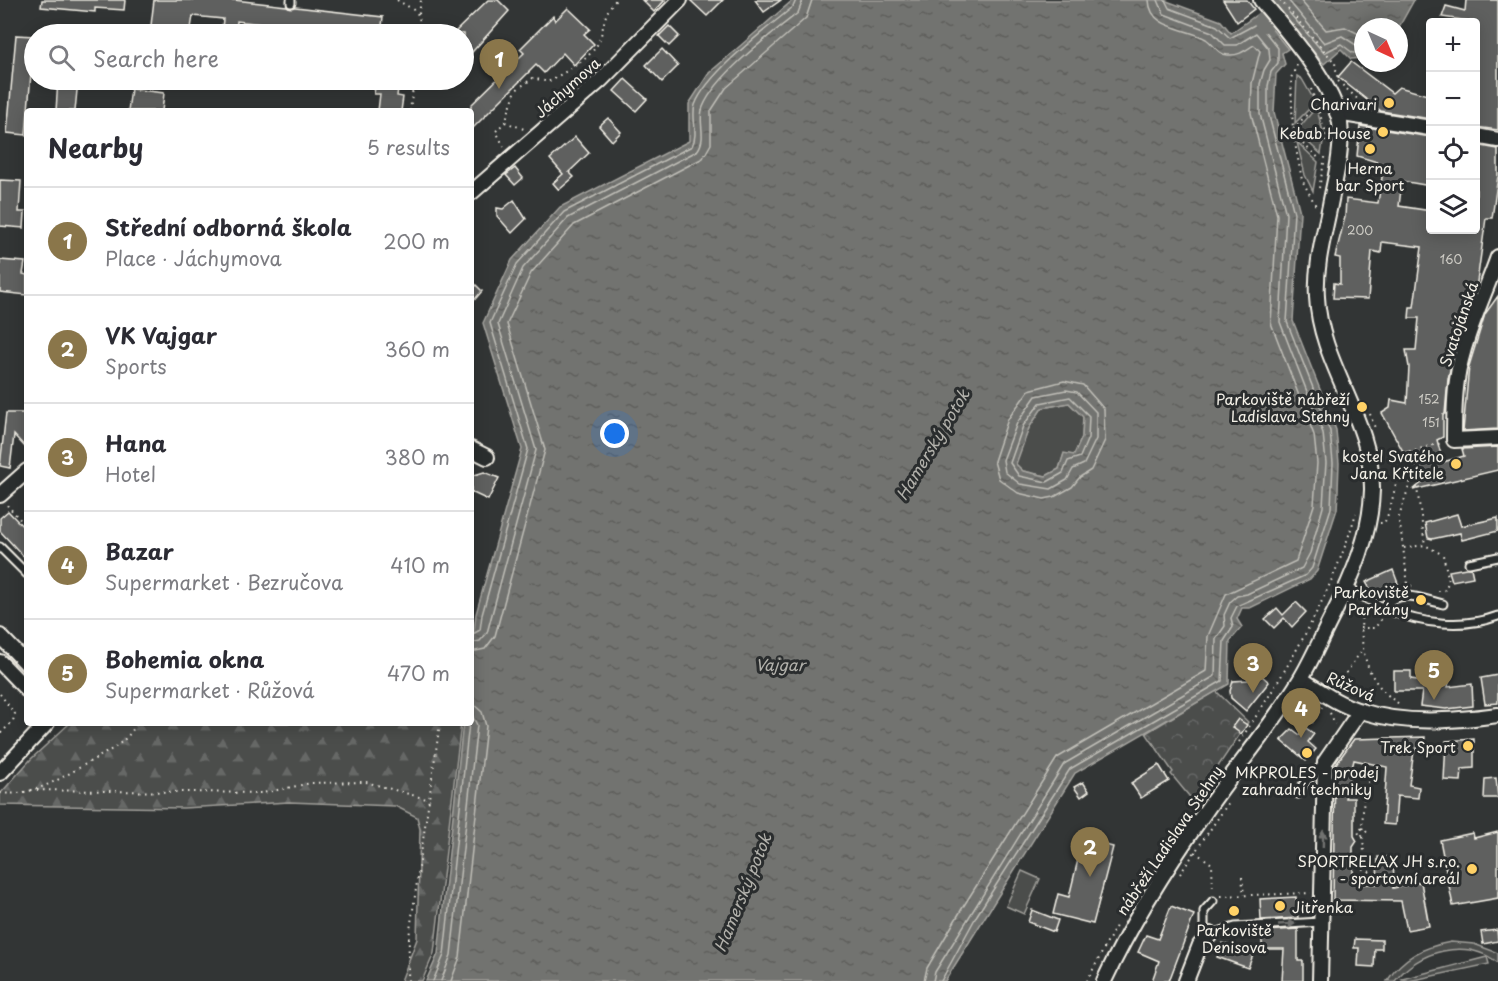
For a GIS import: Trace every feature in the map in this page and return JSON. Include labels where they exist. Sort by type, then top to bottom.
[{"type":"street","name":"Jáchymova","points":[[474,190],[601,80],[680,0]]},
{"type":"street","name":"nábřeží Ladislava Stehny","points":[[1104,981],[1142,908],[1205,812],[1300,679],[1347,587],[1368,520],[1371,484],[1366,443],[1323,337],[1317,298],[1318,271],[1340,140],[1337,113],[1318,74],[1261,0]]},
{"type":"street","points":[[1337,113],[1426,127]]},
{"type":"street","points":[[1480,137],[1498,140]]},
{"type":"street","name":"Svatojánská","points":[[1454,440],[1457,378],[1464,349],[1498,257]]},
{"type":"street","points":[[1454,440],[1498,438]]},
{"type":"street","points":[[474,450],[487,457]]},
{"type":"street","points":[[1,498],[24,474]]},
{"type":"street","points":[[0,636],[24,661]]},
{"type":"street","points":[[0,662],[24,687]]},
{"type":"street","name":"Růžová","points":[[1300,679],[1326,702],[1404,720],[1498,716]]},
{"type":"street","points":[[1320,981],[1325,762],[1360,711]]},
{"type":"street","points":[[0,773],[44,726]]},
{"type":"street","points":[[1186,981],[1200,945],[1208,937]]},
{"type":"lane","points":[[0,547],[24,571]]},
{"type":"lane","points":[[1469,563],[1498,557]]},
{"type":"lane","points":[[1347,587],[1384,609],[1444,623],[1465,623],[1498,616]]},
{"type":"lane","points":[[1384,609],[1392,598],[1404,594],[1443,604]]},
{"type":"lane","points":[[1298,794],[1303,785],[1325,762]]},
{"type":"lane","points":[[1213,901],[1204,911],[1208,937],[1235,927],[1321,922]]},
{"type":"path","points":[[397,0],[419,14]]},
{"type":"path","points":[[420,24],[421,0]]},
{"type":"path","points":[[506,152],[496,131],[505,122],[516,90],[533,78],[548,82],[577,65],[596,47],[607,9],[616,0]]},
{"type":"path","points":[[1280,0],[1335,63],[1338,81],[1365,103],[1362,116]]},
{"type":"path","points":[[1299,62],[1291,78],[1293,129],[1302,180],[1317,209],[1318,199]]},
{"type":"path","points":[[410,108],[413,90]]},
{"type":"path","points":[[1293,129],[1318,103],[1326,132],[1319,190]]},
{"type":"path","points":[[505,122],[529,132]]},
{"type":"path","points":[[1294,136],[1322,160]]},
{"type":"path","points":[[1366,405],[1378,439]]},
{"type":"path","points":[[1381,517],[1380,523],[1384,523],[1390,514],[1397,482],[1408,457],[1415,451],[1454,440]]},
{"type":"path","points":[[1417,588],[1408,585],[1399,517],[1410,482],[1414,477],[1425,545]]},
{"type":"path","points":[[1,498],[24,524]]},
{"type":"path","points":[[1390,514],[1399,517]]},
{"type":"path","points":[[1262,708],[1297,653],[1320,609],[1354,517]]},
{"type":"path","points":[[1404,548],[1425,545],[1443,555],[1449,581],[1444,591],[1427,592]]},
{"type":"path","points":[[1384,609],[1375,628],[1360,628],[1365,666],[1374,680],[1404,707]]},
{"type":"path","points":[[1312,723],[1362,650]]},
{"type":"path","points":[[0,694],[15,714],[13,721],[0,734]]},
{"type":"path","points":[[1295,709],[1310,701],[1326,702]]},
{"type":"path","points":[[1326,702],[1336,727]]},
{"type":"path","points":[[31,790],[70,775],[114,748],[130,736],[135,726]]},
{"type":"path","points":[[408,981],[409,937],[440,726]]},
{"type":"path","points":[[1365,868],[1362,837],[1358,832],[1362,828],[1364,794],[1367,790],[1371,767]]},
{"type":"path","points":[[0,793],[31,790],[263,793],[311,783],[366,782],[429,800]]},
{"type":"path","points":[[1332,794],[1364,794]]},
{"type":"path","points":[[1362,828],[1367,831],[1362,837]]},
{"type":"path","points":[[1195,852],[1212,864],[1213,901]]},
{"type":"path","points":[[1242,878],[1244,895]]},
{"type":"path","points":[[1232,901],[1232,896],[1244,895],[1317,894]]},
{"type":"green space","points":[[1297,76],[1302,79],[1314,100],[1311,107],[1295,123]]},
{"type":"green space","points":[[1314,110],[1317,110],[1324,135],[1321,154],[1299,134],[1298,129]]},
{"type":"green space","points":[[1297,142],[1318,162],[1313,191],[1305,175]]},
{"type":"green space","points":[[1069,403],[1083,416],[1082,437],[1074,455],[1064,454],[1059,469],[1046,476],[1023,471],[1015,464],[1029,428],[1042,408]]},
{"type":"green space","points":[[1216,691],[1248,722],[1194,802],[1171,774],[1173,772],[1146,733]]},
{"type":"green space","points":[[67,726],[461,726],[434,953],[422,981],[401,981],[417,939],[420,829],[417,817],[395,806],[289,802],[183,808],[0,805],[0,794],[31,759]]},
{"type":"green space","points":[[1022,871],[1040,879],[1024,914],[1006,906]]},
{"type":"green space","points":[[1451,942],[1474,944],[1498,953],[1498,963],[1485,955],[1472,951],[1457,949],[1443,951],[1416,962],[1395,981],[1387,981],[1400,965],[1414,954]]},
{"type":"green space","points":[[1487,957],[1489,964],[1409,981],[1402,979]]},
{"type":"water","name":"Vajgar","points":[[793,0],[1164,0],[1221,21],[1231,33],[1259,13],[1288,49],[1282,53],[1285,64],[1276,74],[1274,112],[1300,212],[1293,321],[1336,430],[1339,463],[1337,509],[1317,571],[1310,579],[1250,608],[1242,608],[1237,619],[1242,627],[1230,641],[1229,684],[1075,773],[945,981],[426,981],[438,954],[463,726],[474,726],[476,614],[522,449],[483,323],[512,260],[560,207],[689,141],[689,104],[709,73]],"holes":[[[1069,403],[1083,417],[1082,437],[1074,455],[1064,453],[1059,469],[1046,476],[1023,471],[1016,464],[1029,428],[1042,408]]]},
{"type":"water","points":[[1270,0],[1414,0],[1404,18],[1354,18],[1354,59],[1351,59],[1341,49],[1324,64]]},
{"type":"building","points":[[42,0],[125,0],[124,10],[95,8],[95,12],[41,7]]},
{"type":"building","points":[[154,0],[234,0],[383,17],[382,24],[263,24],[237,21],[237,24],[222,24],[223,19],[193,16],[192,24],[151,24]]},
{"type":"building","points":[[488,0],[498,0],[509,11],[474,50],[474,24],[463,24]]},
{"type":"building","points":[[642,0],[665,0],[654,12]]},
{"type":"building","points":[[690,0],[723,0],[707,16]]},
{"type":"building","points":[[755,0],[781,0],[764,12]]},
{"type":"building","points":[[1223,0],[1247,0],[1254,9],[1237,22]]},
{"type":"building","points":[[1466,0],[1498,0],[1498,130],[1480,128],[1480,18],[1442,17],[1446,6],[1465,11]]},
{"type":"building","points":[[568,8],[590,29],[584,34],[594,44],[574,65],[563,53],[544,73],[536,65],[474,127],[474,108],[471,108],[471,105],[524,53],[520,49],[553,16],[555,21]]},
{"type":"building","points":[[669,26],[679,36],[669,46],[659,36]]},
{"type":"building","points":[[16,35],[24,35],[24,90],[30,90],[28,108],[24,108],[24,135],[7,133]]},
{"type":"building","points":[[662,49],[678,66],[662,82],[646,65]]},
{"type":"building","points":[[1351,62],[1354,64],[1354,72],[1364,72],[1392,93],[1399,87],[1426,95],[1426,118],[1381,111],[1338,77]]},
{"type":"building","points":[[625,79],[647,99],[636,111],[614,91]]},
{"type":"building","points":[[57,90],[77,90],[75,108],[56,108]]},
{"type":"building","points":[[131,90],[164,93],[162,108],[128,108]]},
{"type":"building","points":[[375,90],[398,90],[397,96],[403,97],[401,108],[378,108],[380,94],[374,94]]},
{"type":"building","points":[[608,118],[621,132],[612,141],[599,126]]},
{"type":"building","points":[[1360,126],[1426,136],[1426,185],[1402,181],[1399,206],[1426,210],[1426,234],[1480,234],[1480,146],[1498,149],[1498,176],[1492,218],[1486,218],[1476,289],[1455,346],[1448,379],[1445,414],[1443,414],[1443,437],[1437,440],[1443,462],[1464,456],[1462,449],[1498,447],[1498,470],[1413,490],[1430,476],[1419,474],[1420,469],[1414,465],[1410,451],[1404,453],[1382,413],[1390,408],[1391,400],[1407,403],[1409,367],[1406,350],[1416,350],[1419,318],[1409,318],[1410,307],[1414,307],[1422,247],[1382,242],[1381,253],[1372,251],[1368,299],[1333,298],[1334,283],[1340,284],[1340,258],[1335,257],[1345,217],[1346,199],[1378,203],[1384,164],[1357,156]]},
{"type":"building","points":[[575,137],[589,153],[569,172],[574,177],[559,190],[553,183],[563,174],[550,159]]},
{"type":"building","points":[[515,168],[523,178],[515,185],[506,175]]},
{"type":"building","points":[[0,180],[21,181],[19,212],[24,212],[24,228],[0,226]]},
{"type":"building","points":[[514,200],[526,219],[512,233],[497,216],[497,208],[503,209]]},
{"type":"building","points":[[0,260],[24,262],[24,295],[0,292]]},
{"type":"building","points":[[474,283],[482,291],[474,300]]},
{"type":"building","points":[[1498,296],[1498,429],[1463,431],[1469,366],[1485,314]]},
{"type":"building","points":[[6,413],[24,413],[24,446],[14,435],[10,468],[0,466]]},
{"type":"building","points":[[484,472],[499,478],[488,500],[474,493],[474,475]]},
{"type":"building","points":[[8,511],[24,528],[24,557],[0,531],[0,518]]},
{"type":"building","points":[[1457,514],[1461,526],[1498,518],[1498,531],[1462,540],[1460,533],[1428,538],[1425,523]]},
{"type":"building","points":[[1471,568],[1473,577],[1452,581],[1449,571]]},
{"type":"building","points":[[1393,570],[1399,586],[1375,597],[1366,582]]},
{"type":"building","points":[[1296,602],[1306,612],[1292,627],[1284,618],[1274,628],[1265,619],[1277,608],[1283,615]]},
{"type":"building","points":[[1255,670],[1269,682],[1246,711],[1231,698],[1230,691],[1233,681],[1248,680],[1248,674]]},
{"type":"building","points":[[1394,671],[1411,671],[1411,679],[1439,683],[1439,680],[1449,681],[1448,687],[1472,684],[1473,706],[1446,709],[1420,706],[1422,691],[1394,691]]},
{"type":"building","points":[[1498,675],[1498,703],[1485,704],[1481,678]]},
{"type":"building","points":[[1238,719],[1247,725],[1241,734],[1232,727]]},
{"type":"building","points":[[1306,728],[1314,734],[1308,742],[1316,749],[1306,761],[1281,740],[1292,729],[1300,735]]},
{"type":"building","points":[[1425,737],[1424,748],[1417,748],[1417,751],[1414,751],[1409,785],[1419,787],[1418,798],[1397,796],[1395,825],[1383,824],[1387,767],[1354,760],[1345,798],[1354,798],[1354,836],[1357,841],[1353,847],[1353,884],[1377,884],[1378,857],[1394,857],[1393,888],[1421,882],[1429,926],[1407,930],[1401,901],[1333,900],[1335,765],[1354,739]]},
{"type":"building","points":[[1474,739],[1474,768],[1462,769],[1461,781],[1444,780],[1446,741]]},
{"type":"building","points":[[1159,765],[1169,781],[1141,798],[1131,783]]},
{"type":"building","points":[[1496,778],[1498,798],[1484,798],[1485,779]]},
{"type":"building","points":[[1083,782],[1089,791],[1081,797],[1074,787]]},
{"type":"building","name":"SPORTRELAX JH s.r.o. - sportovní areál","points":[[1498,832],[1498,898],[1453,906],[1440,840],[1473,833],[1474,838]]},
{"type":"building","points":[[1083,839],[1113,847],[1093,924],[1053,914],[1058,894],[1069,897]]},
{"type":"building","points":[[1296,897],[1298,918],[1261,920],[1260,899]]},
{"type":"building","points":[[1171,906],[1194,915],[1169,981],[1152,981],[1159,961],[1138,952],[1146,935],[1158,939]]},
{"type":"building","points":[[1032,910],[1058,920],[1054,932],[1028,922]]},
{"type":"building","points":[[1298,929],[1298,961],[1303,961],[1303,981],[1282,981],[1284,949],[1262,949],[1262,931]]},
{"type":"building","points":[[1497,930],[1498,941],[1483,944],[1481,932]]},
{"type":"building","points":[[1355,939],[1382,940],[1382,949],[1375,949],[1374,967],[1358,966],[1359,948],[1354,948]]},
{"type":"building","points":[[1222,943],[1253,955],[1248,968],[1217,957]]},
{"type":"waterway","points":[[1265,21],[1278,10]]},
{"type":"place","name":"Střední odborná škola","points":[[499,89]]},
{"type":"place","name":"Charivari","points":[[1389,103]]},
{"type":"place","name":"Kebab House","points":[[1383,132]]},
{"type":"place","name":"Herna bar Sport","points":[[1370,149]]},
{"type":"place","name":"Parkoviště nábřeží Ladislava Stehny","points":[[1362,407]]},
{"type":"place","name":"kostel Svatého Jana Křtitele","points":[[1456,464]]},
{"type":"place","name":"Parkoviště Parkány","points":[[1421,600]]},
{"type":"place","name":"Hana","points":[[1253,693]]},
{"type":"place","name":"Bohemia okna","points":[[1434,700]]},
{"type":"place","name":"Bazar","points":[[1301,738]]},
{"type":"place","name":"Trek Sport","points":[[1468,746]]},
{"type":"place","name":"MKPROLES - prodej zahradní techniky","points":[[1307,753]]},
{"type":"place","name":"SPORTRELAX JH s.r.o. - sportovní areál","points":[[1472,869]]},
{"type":"place","name":"VK Vajgar","points":[[1090,877]]},
{"type":"place","name":"Jitřenka","points":[[1280,906]]},
{"type":"place","name":"Parkoviště Denisova","points":[[1234,911]]},
{"type":"water label","name":"Hamerský potok","points":[[932,444]]},
{"type":"water label","name":"Hamerský potok","points":[[742,892]]}]
